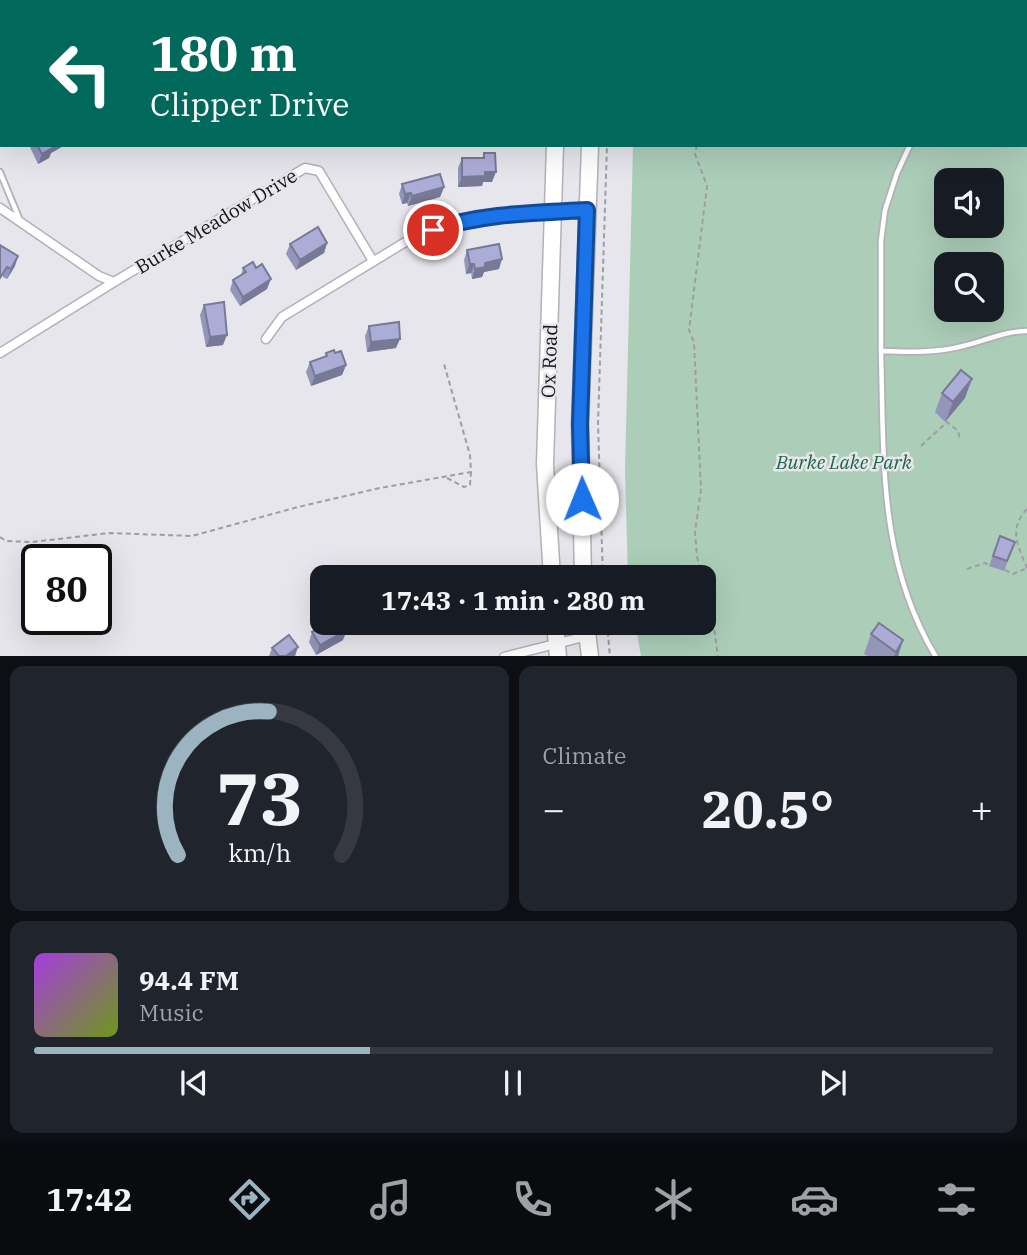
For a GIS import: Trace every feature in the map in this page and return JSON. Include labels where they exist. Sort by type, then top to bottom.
[{"type":"highway","name":"Ox Road","points":[[551,565],[545,464],[555,147]]},
{"type":"highway","name":"Ox Road","points":[[583,565],[580,424],[590,147]]},
{"type":"highway","points":[[588,635],[590,656]]},
{"type":"street","name":"Burke Meadow Drive","points":[[0,353],[305,168],[319,171],[373,261]]},
{"type":"street","name":"Burke Meadow Drive","points":[[0,208],[99,276],[114,282]]},
{"type":"street","points":[[266,339],[282,317],[407,241],[454,222],[496,214],[587,210]]},
{"type":"street","points":[[504,656],[557,650],[580,635]]},
{"type":"lane","points":[[909,147],[885,210],[881,241],[885,491],[889,528],[902,582],[926,640],[936,656]]},
{"type":"lane","points":[[0,172],[21,222]]},
{"type":"lane","points":[[881,351],[942,351],[1003,334],[1027,331]]},
{"type":"path","points":[[603,565],[598,423],[607,147]]},
{"type":"path","points":[[697,147],[695,154],[707,186],[689,330],[694,342],[701,490],[695,532],[699,565]]},
{"type":"path","points":[[444,364],[470,455],[470,485],[464,487],[446,477]]},
{"type":"path","points":[[921,446],[947,422],[958,431],[960,439]]},
{"type":"path","points":[[0,537],[6,541],[32,542],[110,533],[192,536],[380,488],[471,472]]},
{"type":"path","points":[[1004,570],[1013,574],[1027,568],[1016,534],[1017,523],[1027,509]]},
{"type":"path","points":[[967,569],[985,563],[994,567]]},
{"type":"path","points":[[608,635],[610,656]]},
{"type":"path","points":[[715,635],[718,656]]},
{"type":"green space","name":"Burke Lake Park","points":[[633,147],[1027,147],[1027,656],[641,656],[637,635],[716,635],[716,565],[628,565],[625,471]]},
{"type":"building","points":[[38,147],[53,148],[42,154]]},
{"type":"building","points":[[484,153],[495,153],[496,172],[485,172],[485,176],[462,177],[462,158],[484,158]]},
{"type":"building","points":[[440,174],[444,187],[412,196],[411,193],[405,194],[402,184]]},
{"type":"building","points":[[318,227],[327,243],[300,260],[290,244]]},
{"type":"building","points":[[499,244],[502,259],[485,263],[485,267],[475,269],[474,264],[470,264],[467,250]]},
{"type":"building","points":[[0,245],[18,256],[11,269],[7,267],[0,278]]},
{"type":"building","points":[[253,262],[256,268],[262,264],[271,279],[243,297],[233,280],[246,272],[243,268]]},
{"type":"building","points":[[224,302],[227,335],[210,337],[204,305]]},
{"type":"building","points":[[399,322],[400,339],[371,342],[369,326]]},
{"type":"building","points":[[334,350],[335,353],[341,351],[346,365],[315,376],[310,362],[327,356],[326,353]]},
{"type":"building","points":[[961,370],[972,379],[953,402],[942,393]]},
{"type":"building","points":[[1000,536],[1015,542],[1007,561],[993,556]]},
{"type":"building","points":[[879,623],[903,640],[896,652],[871,634]]},
{"type":"building","points":[[289,635],[298,647],[286,656],[279,656],[272,648]]},
{"type":"building","points":[[314,635],[338,635],[320,645]]},
{"type":"route","points":[[433,230],[454,222],[496,214],[587,210],[580,424],[582,499]]}]
